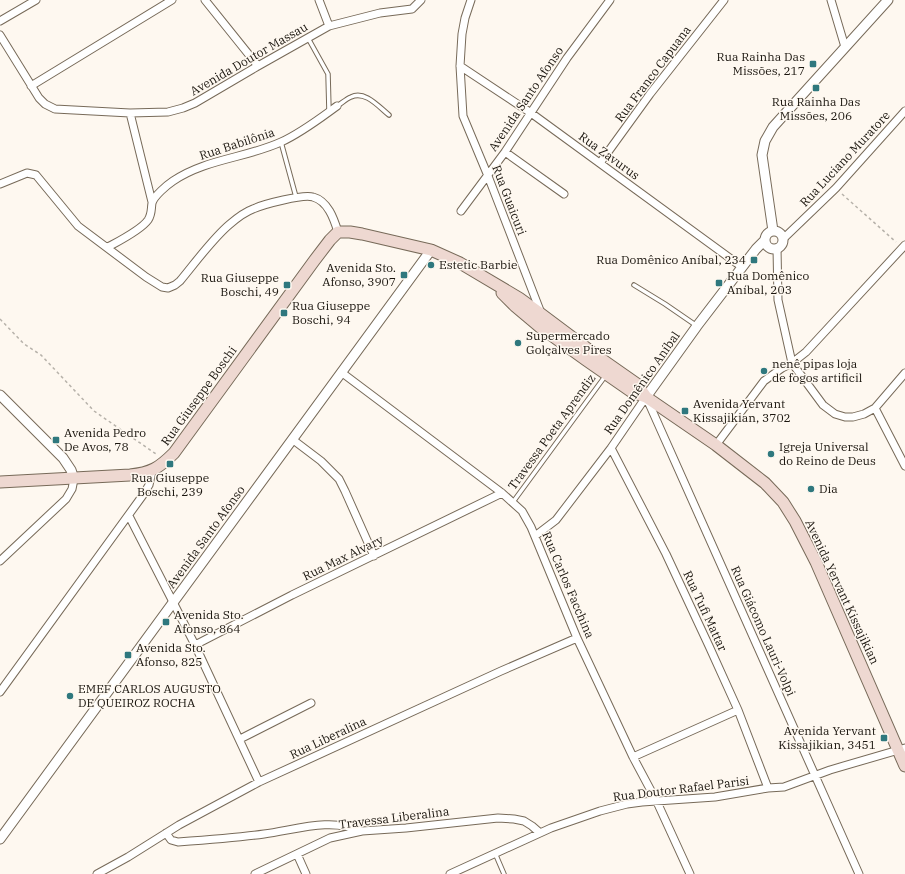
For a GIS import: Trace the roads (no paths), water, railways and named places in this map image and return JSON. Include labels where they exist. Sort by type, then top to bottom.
[{"type":"main road","name":"Avenida Yervant Kissajikian","points":[[338,232],[362,234],[430,250],[460,263],[519,298],[637,384],[646,397]]},
{"type":"main road","name":"Rua Giuseppe Boschi","points":[[152,471],[159,467],[174,453],[314,261],[338,232]]},
{"type":"main road","name":"Avenida Yervant Kissajikian","points":[[494,284],[514,306],[540,327],[632,392],[646,397],[716,445],[766,483],[783,502],[795,521],[816,562],[902,749],[905,766]]},
{"type":"main road","points":[[0,482],[130,475],[152,471]]},
{"type":"street","points":[[0,21],[36,0]]},
{"type":"street","points":[[31,86],[172,0]]},
{"type":"street","points":[[205,0],[258,66]]},
{"type":"street","points":[[319,0],[328,26]]},
{"type":"street","name":"Avenida Doutor Massau","points":[[0,35],[39,98],[45,104],[55,109],[130,113],[168,112],[195,103],[328,26],[380,13],[412,9],[421,0]]},
{"type":"street","name":"Rua Guaicuri","points":[[471,0],[463,26],[460,66],[463,116],[488,176],[541,314]]},
{"type":"street","name":"Avenida Santo Afonso","points":[[461,211],[506,152],[567,58],[610,0]]},
{"type":"street","name":"Rua Franco Capuana","points":[[600,163],[659,83],[724,0]]},
{"type":"street","points":[[831,0],[845,46]]},
{"type":"street","points":[[773,231],[762,155],[765,141],[773,127],[888,0]]},
{"type":"street","name":"Rua Zavurus","points":[[460,66],[531,113],[742,267]]},
{"type":"street","name":"Rua Babilônia","points":[[108,247],[141,227],[148,220],[152,212],[152,202],[172,181],[205,165],[281,142],[310,125],[337,106]]},
{"type":"street","name":"Rua Luciano Muratore","points":[[783,239],[836,188],[905,110]]},
{"type":"street","points":[[130,113],[152,202]]},
{"type":"street","points":[[506,152],[564,194]]},
{"type":"street","points":[[0,184],[27,173],[36,175],[78,226],[156,284],[168,288],[180,281],[224,230],[252,209],[297,198],[312,196],[320,200],[332,213],[338,232]]},
{"type":"street","points":[[777,248],[770,247],[767,244],[765,240],[769,232],[778,232],[783,239],[782,243],[777,248],[778,300],[792,363],[823,405],[835,414],[845,417],[853,417],[864,414],[876,408],[905,373]]},
{"type":"street","name":"Rua Domênico Aníbal","points":[[536,536],[556,520],[611,448],[697,326],[756,249],[765,240]]},
{"type":"street","points":[[716,445],[764,381],[782,368],[792,363],[816,341],[904,247]]},
{"type":"street","name":"Avenida Santo Afonso","points":[[0,839],[430,250]]},
{"type":"street","points":[[540,327],[541,314]]},
{"type":"street","name":"Rua Carlos Facchina","points":[[341,372],[502,493],[522,511],[536,536],[577,638],[633,756],[657,802],[690,874]]},
{"type":"street","points":[[0,395],[63,458],[71,470],[74,479],[72,489],[66,499],[0,560]]},
{"type":"street","name":"Rua Giácomo Lauri-Volpi","points":[[646,397],[859,874]]},
{"type":"street","points":[[876,408],[904,462]]},
{"type":"street","points":[[292,440],[321,461],[339,479],[374,556]]},
{"type":"street","name":"Rua Tufi Mattar","points":[[611,448],[666,554],[738,710],[768,788]]},
{"type":"street","points":[[0,692],[143,495],[149,485],[152,471]]},
{"type":"street","name":"Rua Max Alvary","points":[[195,645],[502,493]]},
{"type":"street","points":[[128,516],[195,645],[259,782]]},
{"type":"street","name":"Rua Liberalina","points":[[97,874],[128,857],[180,824],[259,782],[501,671],[577,638]]},
{"type":"street","points":[[240,739],[311,703]]},
{"type":"street","points":[[633,756],[738,710]]},
{"type":"street","name":"Rua Doutor Rafael Parisi","points":[[450,874],[557,825],[600,811],[627,804],[715,797],[768,788],[784,787],[902,749]]},
{"type":"street","name":"Travessa Liberalina","points":[[256,874],[330,838],[362,831],[406,828],[498,818],[524,821],[540,833]]},
{"type":"street","points":[[166,833],[171,840],[178,842],[266,834],[332,825],[343,825],[362,831]]},
{"type":"street","points":[[298,854],[306,874]]},
{"type":"lane","points":[[307,37],[328,74],[329,112]]},
{"type":"lane","name":"Rua Babilônia","points":[[337,106],[352,96],[358,96],[371,100],[389,115]]},
{"type":"lane","points":[[281,142],[297,198]]},
{"type":"lane","points":[[634,284],[697,326]]},
{"type":"lane","name":"Travessa Poeta Aprendiz","points":[[513,502],[607,374]]},
{"type":"lane","points":[[495,854],[504,874]]},
{"type":"place","name":"Rua Rainha Das Missões, 217","points":[[813,64]]},
{"type":"place","name":"Rua Rainha Das Missões, 206","points":[[816,88]]},
{"type":"place","name":"Rua Domênico Aníbal, 234","points":[[754,260]]},
{"type":"place","name":"Estetic Barbie","points":[[431,265]]},
{"type":"place","name":"Avenida Sto. Afonso, 3907","points":[[404,275]]},
{"type":"place","name":"Rua Domênico Aníbal, 203","points":[[719,283]]},
{"type":"place","name":"Rua Giuseppe Boschi, 49","points":[[287,285]]},
{"type":"place","name":"Rua Giuseppe Boschi, 94","points":[[284,313]]},
{"type":"place","name":"Supermercado Golçalves Pires","points":[[518,343]]},
{"type":"place","name":"nenê pipas loja de fogos artificil","points":[[764,371]]},
{"type":"place","name":"Avenida Yervant Kissajikian, 3702","points":[[685,411]]},
{"type":"place","name":"Avenida Pedro De Avos, 78","points":[[56,440]]},
{"type":"place","name":"Igreja Universal do Reino de Deus","points":[[771,454]]},
{"type":"place","name":"Rua Giuseppe Boschi, 239","points":[[170,464]]},
{"type":"place","name":"Dia","points":[[811,489]]},
{"type":"place","name":"Avenida Sto. Afonso, 864","points":[[166,622]]},
{"type":"place","name":"Avenida Sto. Afonso, 825","points":[[128,655]]},
{"type":"place","name":"EMEF CARLOS AUGUSTO DE QUEIROZ ROCHA","points":[[70,696]]},
{"type":"place","name":"Avenida Yervant Kissajikian, 3451","points":[[884,738]]}]
